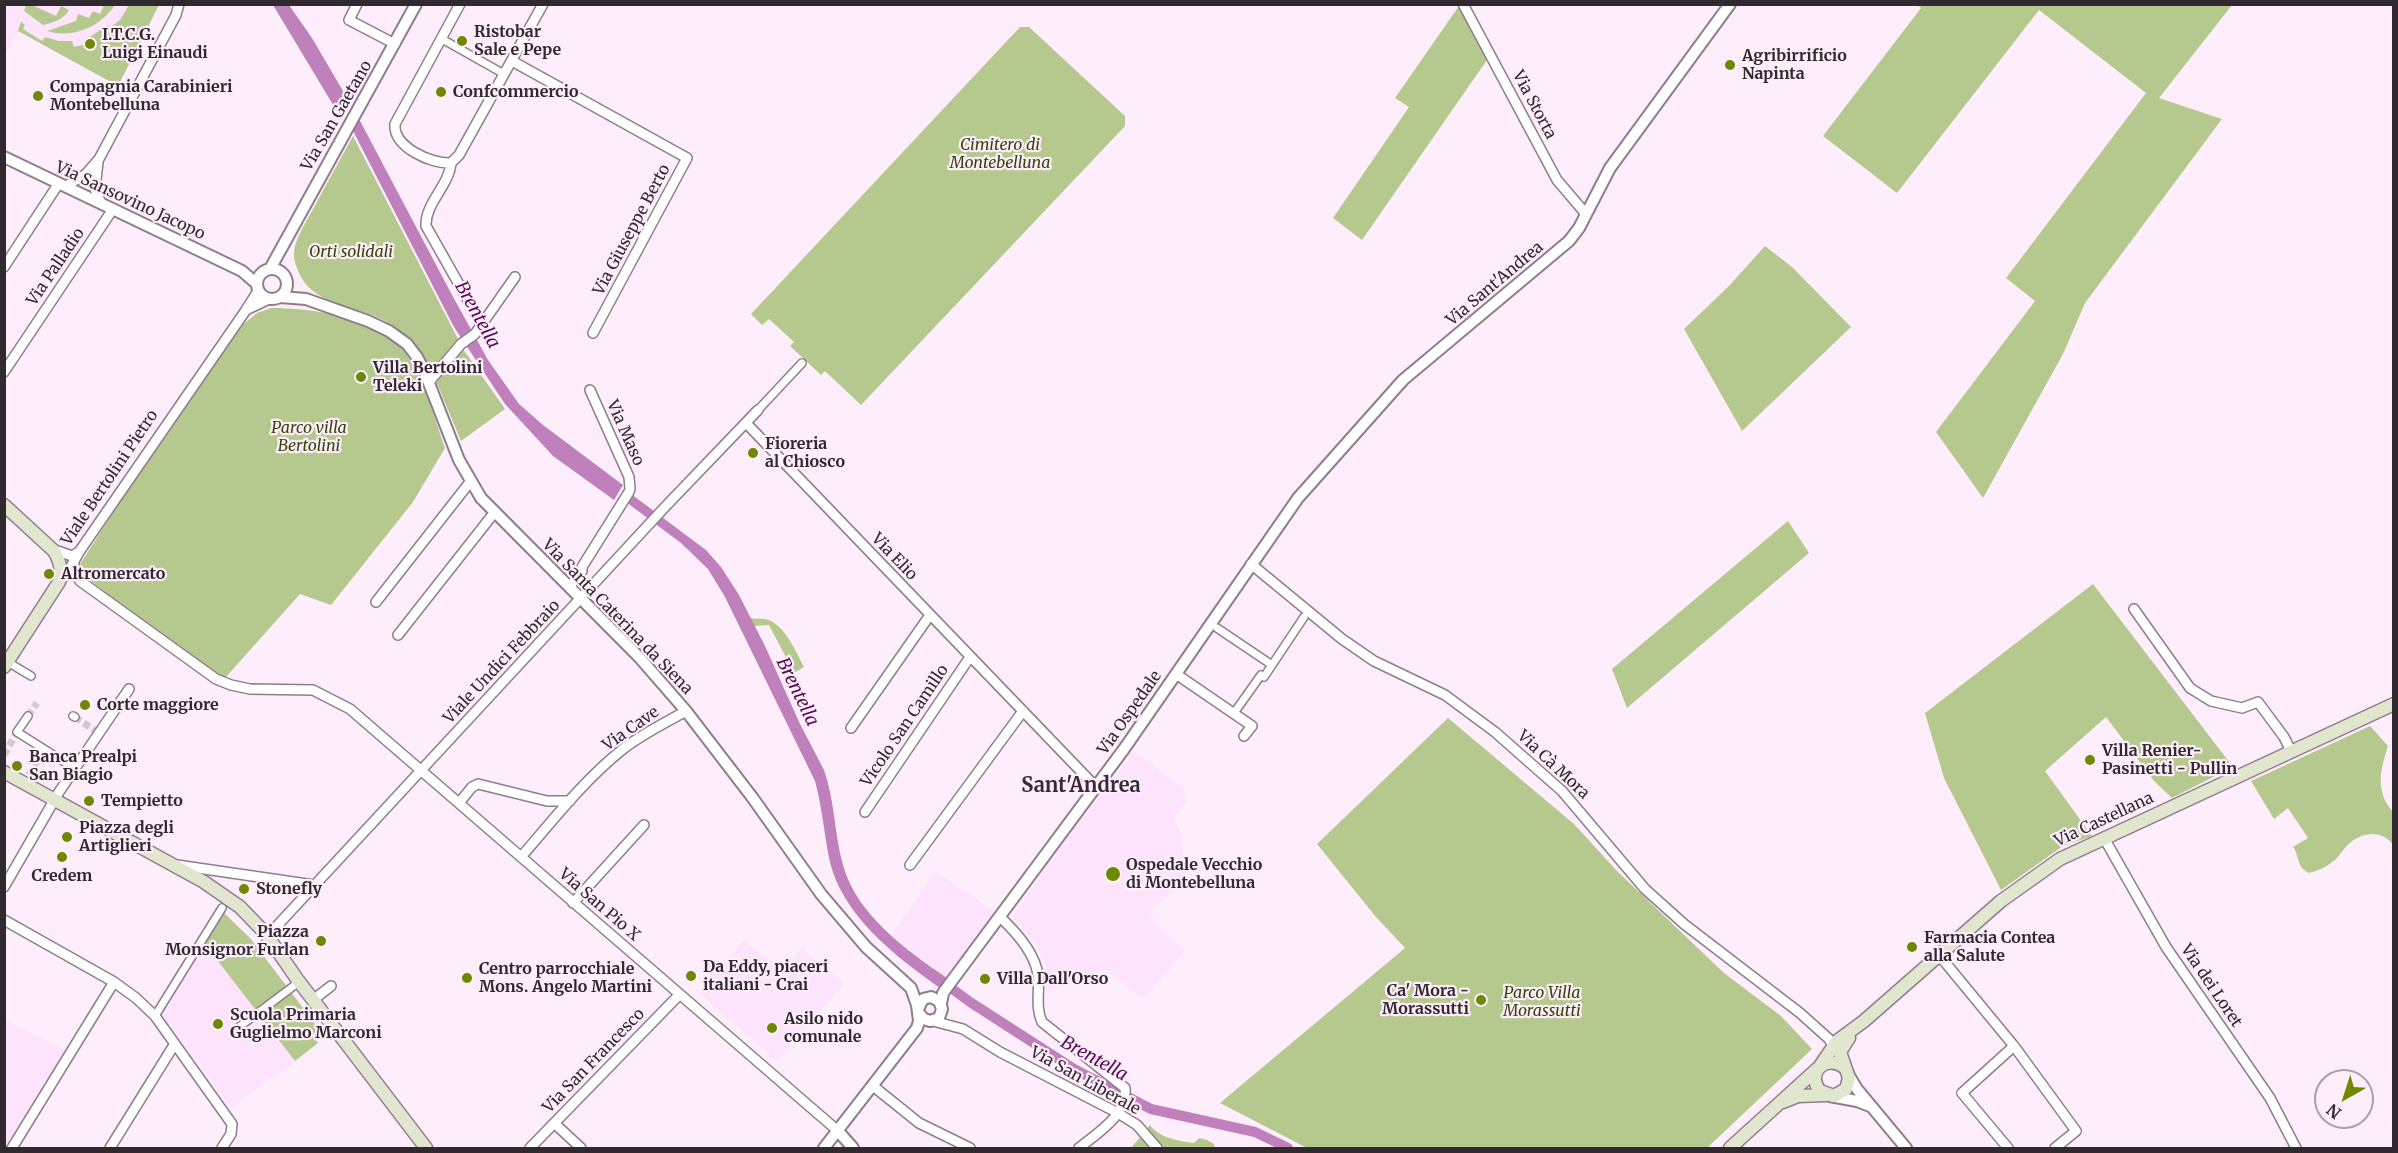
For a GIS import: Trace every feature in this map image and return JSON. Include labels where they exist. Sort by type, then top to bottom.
[{"type":"main road","points":[[4,505],[52,549],[60,565],[59,582]]},
{"type":"main road","name":"Viale Bertolini Pietro","points":[[6,663],[59,582]]},
{"type":"main road","name":"Via Castellana","points":[[1730,1149],[1819,1068],[1833,1046],[2001,901],[2060,859],[2394,704]]},
{"type":"main road","points":[[5,773],[174,865],[227,897],[266,934],[299,982],[426,1149]]},
{"type":"main road","name":"Via Castellana","points":[[1847,1071],[1840,1058],[1840,1049],[1864,1021]]},
{"type":"main road","points":[[1831,1062],[1839,1063],[1847,1071],[1849,1082],[1844,1092],[1828,1096],[1815,1084],[1814,1077],[1819,1068],[1831,1062]]},
{"type":"main road","name":"Via Castellana","points":[[1778,1105],[1798,1096],[1828,1096]]},
{"type":"street","points":[[4,267],[62,185],[86,174],[99,159],[176,15],[179,4]]},
{"type":"street","points":[[357,4],[349,20],[395,44]]},
{"type":"street","name":"Via San Gaetano","points":[[257,288],[265,271],[285,243],[416,4]]},
{"type":"street","points":[[451,163],[441,164],[433,161],[402,144],[394,132],[397,118],[460,4]]},
{"type":"street","points":[[482,325],[426,226],[427,214],[448,178],[451,163],[460,154],[543,4]]},
{"type":"street","name":"Via Storta","points":[[1463,4],[1557,180],[1587,214]]},
{"type":"street","name":"Via Sant'Andrea","points":[[1251,564],[1298,498],[1403,380],[1569,241],[1587,214],[1610,168],[1730,4]]},
{"type":"street","points":[[442,39],[504,74]]},
{"type":"street","name":"Via Giuseppe Berto","points":[[512,61],[687,158],[593,333]]},
{"type":"street","name":"Via Sansovino Jacopo","points":[[4,158],[243,271],[257,288],[275,298]]},
{"type":"street","points":[[99,159],[95,189],[101,203]]},
{"type":"street","name":"Via Palladio","points":[[4,372],[113,209]]},
{"type":"street","name":"Via San Gaetano","points":[[285,243],[285,278]]},
{"type":"street","name":"Via Sansovino Jacopo","points":[[243,271],[265,271],[285,278]]},
{"type":"street","points":[[429,382],[461,344],[475,335],[515,277]]},
{"type":"street","points":[[275,298],[286,291],[285,278]]},
{"type":"street","name":"Via Santa Caterina da Siena","points":[[285,278],[306,299]]},
{"type":"street","name":"Viale Bertolini Pietro","points":[[59,582],[246,310],[257,288]]},
{"type":"street","name":"Via Santa Caterina da Siena","points":[[275,298],[306,299],[389,331],[407,344],[417,357],[429,382],[459,460],[470,482],[495,513],[639,657],[686,711],[752,797],[821,894],[866,947],[912,990],[918,1010]]},
{"type":"street","name":"Viale Bertolini Pietro","points":[[246,310],[275,298]]},
{"type":"street","points":[[758,410],[802,363]]},
{"type":"street","name":"Via Maso","points":[[570,586],[582,571],[598,539],[629,490],[629,477],[590,390]]},
{"type":"street","name":"Viale Undici Febbraio","points":[[266,934],[275,928],[758,410]]},
{"type":"street","name":"Via Elio","points":[[746,423],[1095,786]]},
{"type":"street","points":[[376,602],[470,482]]},
{"type":"street","points":[[398,635],[495,513]]},
{"type":"street","points":[[52,549],[72,556],[79,552]]},
{"type":"street","points":[[74,563],[74,571],[78,579]]},
{"type":"street","name":"Via Ospedale","points":[[938,999],[1128,743],[1251,564]]},
{"type":"street","name":"Via Cà Mora","points":[[1251,564],[1342,639],[1374,661],[1445,695],[1495,732],[1562,791],[1645,889],[1684,924],[1800,1013],[1829,1039],[1833,1046]]},
{"type":"street","points":[[59,582],[70,577],[78,579]]},
{"type":"street","name":"Via San Pio X","points":[[78,579],[216,679],[250,689],[302,689],[324,694],[350,709],[838,1131]]},
{"type":"street","points":[[2134,609],[2190,688],[2211,701],[2242,708],[2258,702],[2284,737],[2291,751]]},
{"type":"street","points":[[851,729],[930,615]]},
{"type":"street","points":[[1234,713],[1261,675],[1264,677],[1304,617]]},
{"type":"street","points":[[1217,628],[1272,665]]},
{"type":"street","name":"Vicolo San Camillo","points":[[865,812],[970,657]]},
{"type":"street","points":[[6,663],[31,676]]},
{"type":"street","points":[[1176,674],[1252,726],[1245,736]]},
{"type":"street","points":[[4,887],[74,768],[129,689]]},
{"type":"street","name":"Via Cave","points":[[521,857],[570,801],[623,749],[686,711]]},
{"type":"street","points":[[910,865],[1023,711]]},
{"type":"street","points":[[28,716],[17,732],[74,768]]},
{"type":"street","points":[[459,803],[472,787],[478,784],[530,798],[557,802],[570,801]]},
{"type":"street","points":[[573,903],[644,825]]},
{"type":"street","name":"Via dei Loret","points":[[2104,838],[2166,947],[2270,1098],[2296,1149]]},
{"type":"street","points":[[174,865],[314,885]]},
{"type":"street","points":[[155,1016],[222,908]]},
{"type":"street","points":[[1000,916],[1034,959],[1038,974],[1039,1011],[1042,1022],[1062,1040],[1123,1084],[1126,1093],[1118,1113],[1108,1125],[1079,1149]]},
{"type":"street","points":[[4,920],[114,982],[155,1016],[174,1046],[232,1124],[231,1134],[222,1149]]},
{"type":"street","points":[[1939,955],[2014,1046],[2076,1131],[2055,1149]]},
{"type":"street","name":"Via Santa Caterina da Siena","points":[[903,980],[938,999]]},
{"type":"street","points":[[12,1149],[114,982]]},
{"type":"street","points":[[239,1027],[299,982]]},
{"type":"street","points":[[313,1000],[331,986]]},
{"type":"street","name":"Via San Francesco","points":[[530,1149],[679,995]]},
{"type":"street","points":[[824,1149],[913,1033],[919,1021],[918,1010],[923,999],[938,999],[941,1015],[913,1033]]},
{"type":"street","name":"Via San Liberale","points":[[938,999],[963,1029]]},
{"type":"street","points":[[918,1010],[924,1019],[932,1021]]},
{"type":"street","name":"Via San Liberale","points":[[932,1021],[963,1029],[1009,1057],[1118,1113],[1137,1125],[1157,1149]]},
{"type":"street","points":[[110,1149],[174,1046]]},
{"type":"street","points":[[2008,1149],[1962,1093],[2014,1046]]},
{"type":"street","points":[[1847,1071],[1857,1089],[1906,1149]]},
{"type":"street","points":[[873,1086],[919,1122],[970,1149]]},
{"type":"street","points":[[1828,1096],[1857,1101],[1874,1110]]},
{"type":"street","points":[[554,1123],[580,1149]]},
{"type":"street","points":[[838,1131],[853,1149]]},
{"type":"shaded area","name":"I.T.C.G. Luigi Einaudi","points":[[5,5],[159,5],[118,86],[19,31],[5,56]]},
{"type":"shaded area","points":[[273,5],[289,5],[312,38],[350,103],[341,118]]},
{"type":"shaded area","points":[[358,117],[488,360],[519,404],[543,425],[623,485],[614,500],[553,456],[505,404],[454,327],[352,129]]},
{"type":"shaded area","points":[[631,494],[706,550],[721,567],[739,595],[824,770],[840,853],[850,883],[859,900],[885,930],[947,978],[940,988],[888,948],[858,916],[845,898],[835,879],[829,858],[815,781],[725,597],[708,569],[681,543],[626,502]]},
{"type":"shaded area","name":"Ospedale Vecchio di Montebelluna","points":[[1134,751],[1184,789],[1186,803],[1173,819],[1180,831],[1186,879],[1148,914],[1185,951],[1143,999],[1104,969],[1075,984],[1046,991],[1047,970],[1044,958],[1036,944],[1013,917],[1045,868]]},
{"type":"shaded area","points":[[935,872],[996,912],[947,978],[891,936]]},
{"type":"shaded area","name":"Asilo nido comunale","points":[[744,940],[783,971],[802,948],[844,984],[777,1061],[700,994]]},
{"type":"shaded area","name":"Scuola Primaria Guglielmo Marconi","points":[[204,943],[295,1061],[231,1108],[161,1014]]},
{"type":"shaded area","points":[[5,1020],[65,1050],[5,1146]]},
{"type":"green space","points":[[26,5],[32,5],[56,16],[61,6],[69,10],[61,18],[43,25],[24,11]]},
{"type":"green space","points":[[104,5],[115,5],[94,25],[76,32],[47,31],[76,21],[78,14],[89,18],[93,11],[100,14]]},
{"type":"green space","points":[[129,5],[159,5],[118,86],[18,31],[21,22],[25,25],[23,29],[42,41],[45,37],[59,41],[72,41],[74,47],[90,43],[88,38],[108,25],[111,27],[120,20]]},
{"type":"green space","points":[[1918,5],[2232,5],[2159,98],[2222,119],[2085,303],[2063,354],[1983,498],[1936,432],[2035,301],[2006,278],[2146,93],[2039,10],[1897,193],[1823,136],[1921,8]]},
{"type":"green space","points":[[1459,6],[1487,60],[1362,240],[1333,218],[1409,107],[1395,98]]},
{"type":"green space","name":"Cimitero di Montebelluna","points":[[1020,27],[1029,27],[1125,116],[1125,126],[861,405],[825,371],[821,375],[790,346],[794,342],[769,319],[762,325],[751,314]]},
{"type":"green space","name":"Orti solidali","points":[[353,136],[458,339],[432,372],[419,350],[402,332],[375,316],[323,297],[303,281],[296,265],[294,252],[300,234]]},
{"type":"green space","points":[[1765,246],[1792,267],[1851,327],[1742,431],[1684,329],[1729,286]]},
{"type":"green space","name":"Parco villa Bertolini","points":[[271,308],[306,310],[344,317],[380,331],[395,341],[406,354],[418,375],[445,448],[413,502],[331,605],[300,594],[225,678],[197,662],[112,598],[84,575],[80,564],[169,426],[240,327],[257,313]]},
{"type":"green space","points":[[463,349],[505,409],[461,441],[436,381]]},
{"type":"green space","points":[[1788,521],[1809,553],[1627,708],[1612,669]]},
{"type":"green space","points":[[2093,584],[2233,767],[2172,798],[2154,781],[2106,717],[2045,771],[2092,836],[2063,846],[2001,890],[1944,778],[1925,713]]},
{"type":"green space","points":[[749,618],[769,620],[781,628],[804,667],[794,673],[769,625],[753,626]]},
{"type":"green space","name":"Parco Villa Morassutti","points":[[1448,718],[1574,824],[1616,870],[1724,973],[1781,1016],[1812,1049],[1707,1148],[1307,1148],[1220,1103],[1405,948],[1376,917],[1317,844]]},
{"type":"green space","points":[[2370,726],[2388,746],[2381,772],[2381,788],[2393,812],[2393,845],[2384,837],[2374,834],[2356,838],[2331,863],[2309,873],[2300,865],[2293,847],[2308,838],[2288,808],[2274,819],[2251,781]]},
{"type":"green space","points":[[223,912],[250,938],[319,1029],[312,1035],[318,1043],[295,1061],[204,943]]},
{"type":"green space","points":[[1150,1125],[1159,1133],[1170,1138],[1194,1143],[1199,1138],[1214,1144],[1215,1148],[1131,1148]]},
{"type":"waterway","name":"Brentella","points":[[932,974],[970,1002],[1074,1069],[1151,1109],[1255,1132],[1288,1148]]},
{"type":"tunnel","points":[[28,716],[37,703]]},
{"type":"tunnel","points":[[75,717],[94,730]]},
{"type":"tunnel","points":[[4,755],[17,732]]},
{"type":"tunnel","points":[[29,775],[44,748]]},
{"type":"place","name":"Ristobar Sale e Pepe","points":[[462,41]]},
{"type":"place","name":"I.T.C.G. Luigi Einaudi","points":[[90,44]]},
{"type":"place","name":"Agribirrificio Napinta","points":[[1730,65]]},
{"type":"place","name":"Confcommercio","points":[[441,92]]},
{"type":"place","name":"Compagnia Carabinieri Montebelluna","points":[[38,96]]},
{"type":"place","name":"Villa Bertolini Teleki","points":[[361,377]]},
{"type":"place","name":"Fioreria al Chiosco","points":[[753,453]]},
{"type":"place","name":"Altromercato","points":[[49,574]]},
{"type":"place","name":"Corte maggiore","points":[[85,705]]},
{"type":"place","name":"Villa Renier- Pasinetti - Pullin","points":[[2090,760]]},
{"type":"place","name":"Banca Prealpi San Biagio","points":[[17,766]]},
{"type":"place","name":"Tempietto","points":[[89,801]]},
{"type":"place","name":"Piazza degli Artiglieri","points":[[67,837]]},
{"type":"place","name":"Credem","points":[[62,857]]},
{"type":"place","name":"Ospedale Vecchio di Montebelluna","points":[[1113,874]]},
{"type":"place","name":"Stonefly","points":[[244,889]]},
{"type":"place","name":"Piazza Monsignor Furlan","points":[[321,941]]},
{"type":"place","name":"Farmacia Contea alla Salute","points":[[1912,947]]},
{"type":"place","name":"Da Eddy, piaceri italiani - Crai","points":[[691,976]]},
{"type":"place","name":"Centro parrocchiale Mons. Angelo Martini","points":[[467,978]]},
{"type":"place","name":"Villa Dall'Orso","points":[[985,979]]},
{"type":"place","name":"Ca' Mora - Morassutti","points":[[1481,1000]]},
{"type":"place","name":"Scuola Primaria Guglielmo Marconi","points":[[218,1024]]},
{"type":"place","name":"Asilo nido comunale","points":[[772,1028]]},
{"type":"district","name":"Sant'Andrea","points":[[1081,786]]}]
